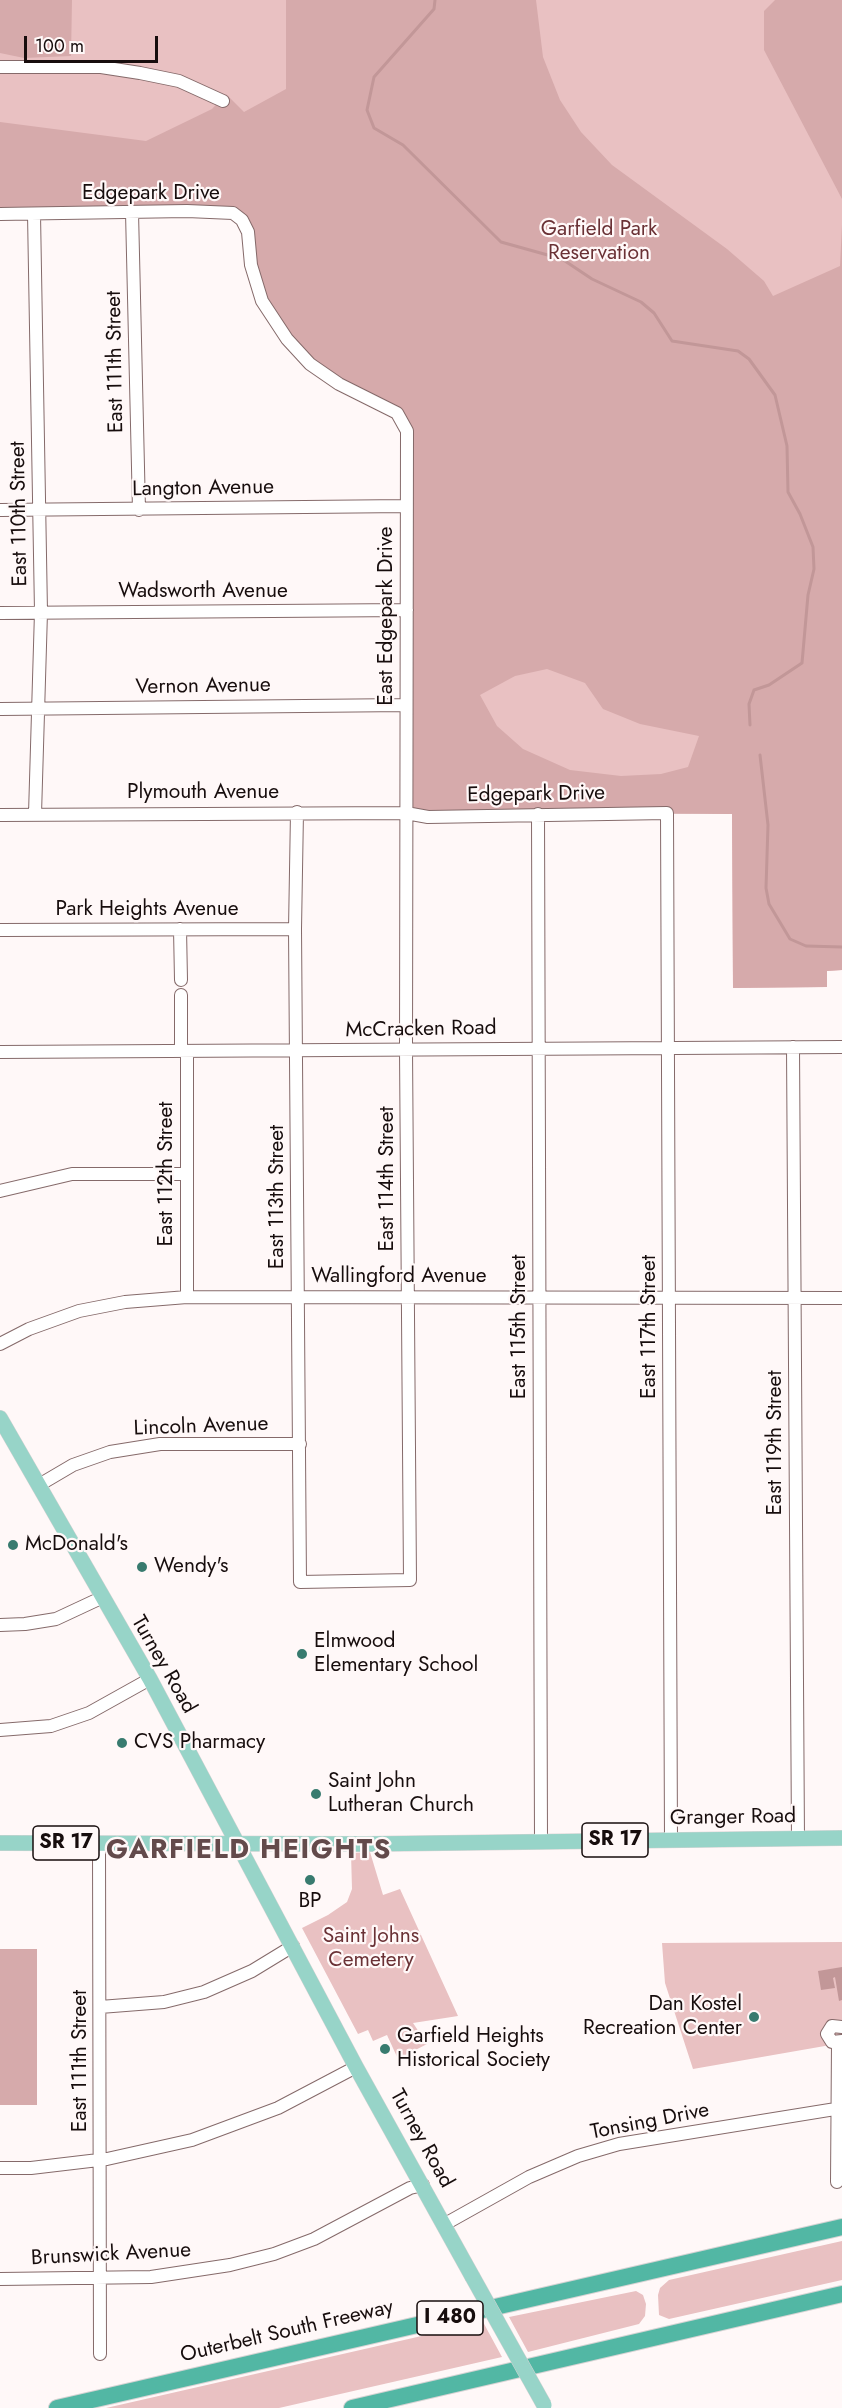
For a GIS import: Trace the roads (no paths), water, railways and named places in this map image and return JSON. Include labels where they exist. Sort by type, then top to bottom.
[{"type":"highway","name":"Outerbelt South Freeway","points":[[57,2408],[842,2227]]},
{"type":"highway","points":[[352,2408],[842,2294]]},
{"type":"main road","name":"Turney Road","points":[[0,1418],[100,1598],[150,1679],[356,2067],[545,2406]]},
{"type":"main road","name":"Granger Road","points":[[0,1843],[345,1842],[428,1844],[481,1840],[842,1838]]},
{"type":"street","points":[[0,67],[101,67],[179,81],[223,101]]},
{"type":"street","name":"Edgepark Drive","points":[[0,214],[219,211],[233,213],[242,220],[248,232],[252,265],[262,301],[287,339],[310,364],[339,384],[389,407],[403,420]]},
{"type":"street","name":"East 111th Street","points":[[132,212],[139,510]]},
{"type":"street","name":"East 110th Street","points":[[34,214],[41,612],[35,814]]},
{"type":"street","name":"East Edgepark Drive","points":[[403,420],[407,431],[406,813]]},
{"type":"street","name":"Langton Avenue","points":[[0,510],[406,506]]},
{"type":"street","name":"Wadsworth Avenue","points":[[0,613],[407,610]]},
{"type":"street","name":"Vernon Avenue","points":[[0,709],[406,705]]},
{"type":"street","name":"East 113th Street","points":[[297,812],[295,929],[300,1582]]},
{"type":"street","name":"Edgepark Drive","points":[[406,813],[428,817],[667,813]]},
{"type":"street","name":"Plymouth Avenue","points":[[0,814],[406,813]]},
{"type":"street","name":"East 114th Street","points":[[300,1582],[410,1580],[406,813]]},
{"type":"street","name":"East 117th Street","points":[[667,813],[671,1840]]},
{"type":"street","name":"East 115th Street","points":[[538,814],[537,1049],[542,1840]]},
{"type":"street","points":[[180,929],[181,980]]},
{"type":"street","name":"Park Heights Avenue","points":[[0,930],[295,929]]},
{"type":"street","name":"East 112th Street","points":[[181,995],[187,1174],[187,1297]]},
{"type":"street","name":"East 119th Street","points":[[793,1047],[798,1839]]},
{"type":"street","name":"McCracken Road","points":[[0,1052],[842,1047]]},
{"type":"street","points":[[0,1191],[72,1174],[187,1174]]},
{"type":"street","name":"Wallingford Avenue","points":[[0,1344],[29,1329],[79,1311],[125,1302],[187,1297],[842,1298]]},
{"type":"street","name":"Lincoln Avenue","points":[[39,1485],[74,1465],[110,1452],[160,1444],[300,1444]]},
{"type":"street","points":[[0,1625],[56,1619],[100,1598]]},
{"type":"street","points":[[0,1730],[51,1726],[89,1713],[150,1679]]},
{"type":"street","name":"East 111th Street","points":[[99,1843],[100,2354]]},
{"type":"street","points":[[100,2007],[164,2002],[204,1992],[252,1971],[293,1946]]},
{"type":"street","points":[[837,2182],[840,2042],[829,2040],[828,2031],[835,2025],[842,2027]]},
{"type":"street","points":[[0,2168],[31,2168],[139,2153],[237,2125],[278,2108],[356,2067]]},
{"type":"street","name":"Tonsing Drive","points":[[445,2224],[529,2176],[578,2156],[619,2144],[840,2108]]},
{"type":"street","name":"Brunswick Avenue","points":[[0,2280],[100,2280],[188,2273],[274,2254],[314,2239],[410,2188],[423,2186]]},
{"type":"waterway","points":[[435,0],[434,9],[374,77],[367,110],[374,128],[403,145],[501,242],[562,259],[592,279],[641,302],[654,313],[672,341],[738,351],[749,359],[775,395],[787,446],[788,492],[800,514],[813,547],[814,569],[808,595],[802,663],[769,685],[754,690],[749,704],[750,725]]},
{"type":"waterway","points":[[760,755],[768,825],[766,888],[769,904],[790,939],[806,946],[842,947]]},
{"type":"place","name":"McDonald's","points":[[13,1545]]},
{"type":"place","name":"Wendy's","points":[[142,1567]]},
{"type":"place","name":"Elmwood Elementary School","points":[[302,1654]]},
{"type":"place","name":"CVS Pharmacy","points":[[122,1743]]},
{"type":"place","name":"Saint John Lutheran Church","points":[[316,1794]]},
{"type":"place","name":"BP","points":[[310,1880]]},
{"type":"place","name":"Dan Kostel Recreation Center","points":[[754,2017]]},
{"type":"place","name":"Garfield Heights Historical Society","points":[[385,2049]]},
{"type":"district","name":"GARFIELD HEIGHTS","points":[[249,1851]]},
{"type":"park label","name":"Garfield Park Reservation","points":[[599,242]]},
{"type":"park label","name":"Saint Johns Cemetery","points":[[371,1949]]}]
